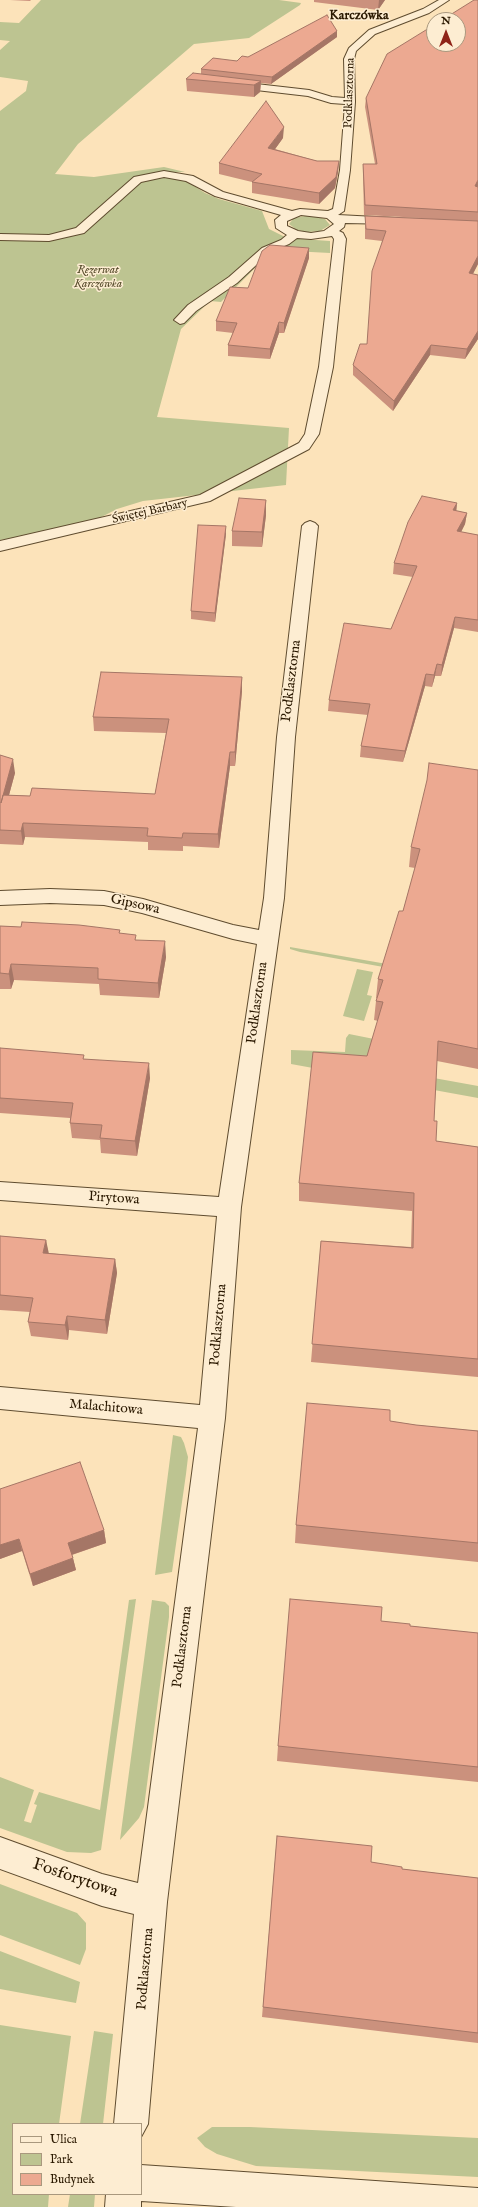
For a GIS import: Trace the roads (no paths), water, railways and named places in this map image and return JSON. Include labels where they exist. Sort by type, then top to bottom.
[{"type":"street","name":"Podklasztorna","points":[[334,222],[335,213],[339,207],[346,162],[350,102],[349,59],[356,44],[372,32],[420,14],[445,0]]},
{"type":"street","points":[[218,82],[309,93],[331,100],[350,102]]},
{"type":"street","points":[[3,235],[49,238],[80,231],[138,179],[164,174],[189,178],[219,194],[291,214],[311,212],[334,222]]},
{"type":"street","points":[[291,214],[281,220],[280,224],[282,228],[295,234],[315,235],[334,222],[355,219],[409,222]]},
{"type":"street","name":"Świętej Barbary","points":[[0,546],[205,498],[304,446],[309,441],[326,367],[340,239],[334,222]]},
{"type":"street","points":[[180,320],[192,308],[233,280],[266,250],[285,242],[295,234]]},
{"type":"street","name":"Podklasztorna","points":[[131,2123],[151,1902],[212,1418],[229,1207],[274,898],[286,737],[310,526]]},
{"type":"street","name":"Gipsowa","points":[[0,898],[50,896],[104,898],[143,906],[233,932],[268,939]]},
{"type":"street","name":"Pirytowa","points":[[0,1191],[229,1207]]},
{"type":"street","name":"Malachitowa","points":[[0,1398],[212,1418]]},
{"type":"street","name":"Fosforytowa","points":[[0,1853],[102,1890],[151,1902]]},
{"type":"street","points":[[142,2183],[478,2206]]},
{"type":"street","points":[[123,2207],[124,2195]]},
{"type":"district","name":"Karczówka","points":[[359,16]]},
{"type":"park label","name":"Rezerwat Karczówka","points":[[98,278]]}]
